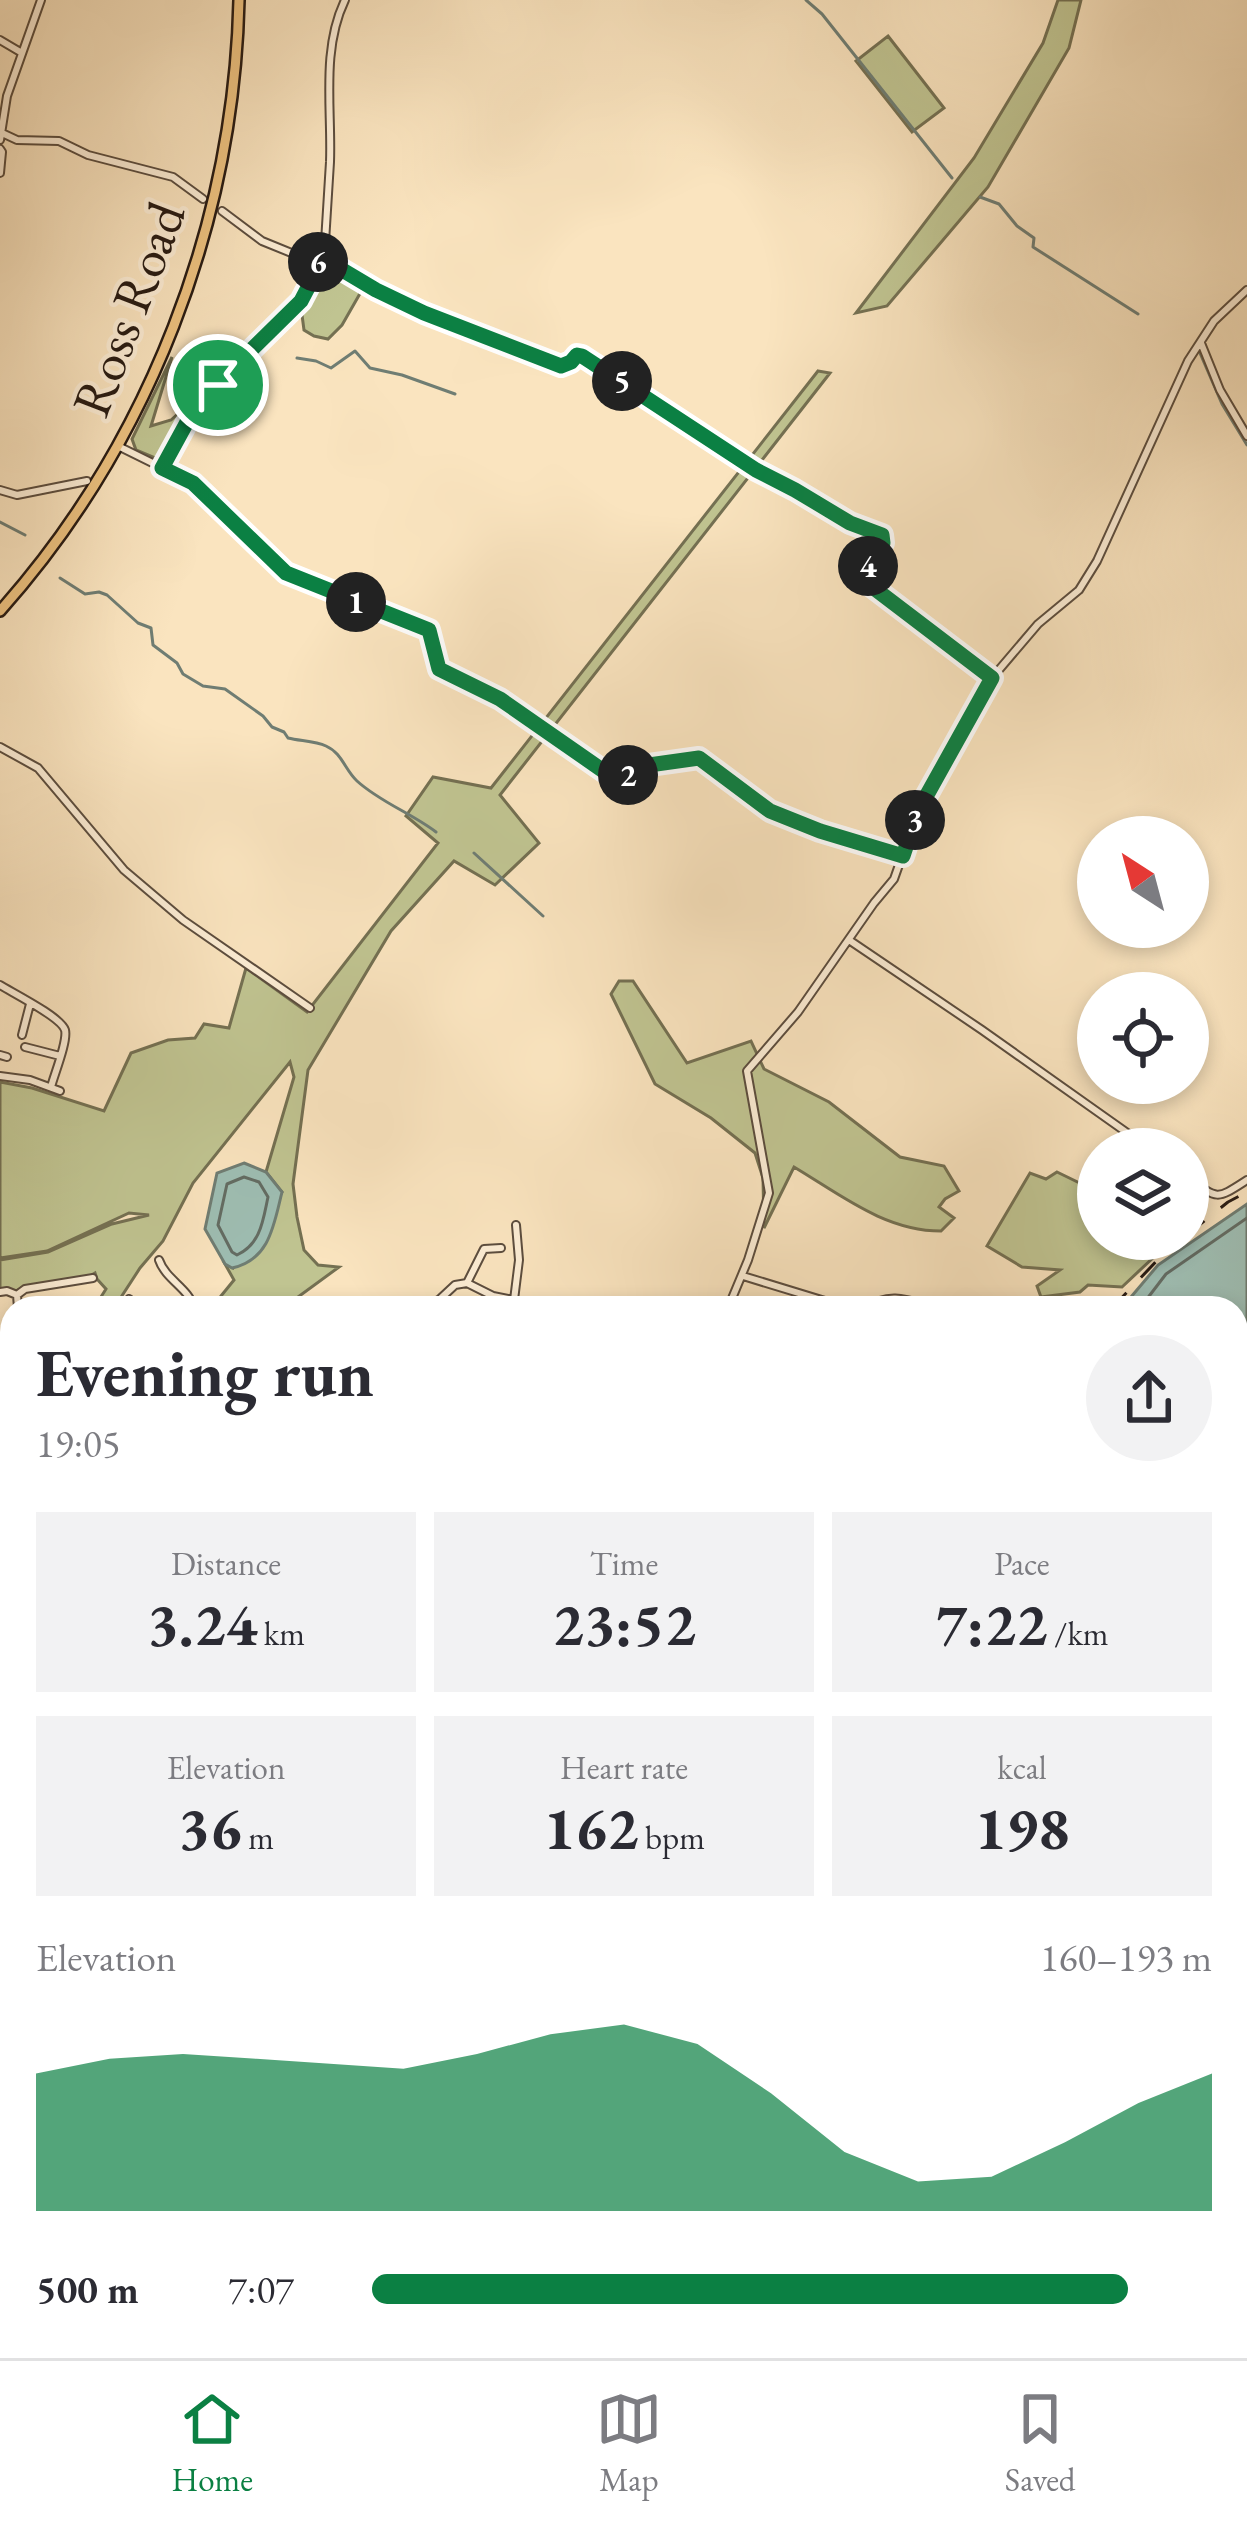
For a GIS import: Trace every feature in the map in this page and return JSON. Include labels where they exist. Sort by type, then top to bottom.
[{"type":"main road","name":"Ross Road","points":[[0,610],[57,541],[118,446],[175,318],[205,237],[231,115],[239,0]]},
{"type":"street","points":[[0,173],[8,96],[41,0]]},
{"type":"street","points":[[162,468],[186,424],[301,301],[320,261],[330,158],[332,44],[344,0]]},
{"type":"street","points":[[0,40],[22,53]]},
{"type":"street","points":[[1,141],[59,141],[88,155],[172,177],[203,199]]},
{"type":"street","points":[[222,211],[262,241],[320,261],[424,313],[565,366],[582,356],[756,470],[850,523],[882,535],[883,543],[862,579],[992,678]]},
{"type":"street","points":[[733,1296],[770,1193],[747,1071],[798,1012],[895,879],[918,811],[992,678],[1038,624],[1079,590],[1189,361],[1214,321],[1247,290]]},
{"type":"street","points":[[1201,342],[1220,390],[1247,436]]},
{"type":"street","points":[[118,446],[193,483],[286,573],[429,630],[439,669],[484,689],[615,779],[649,765],[699,758],[770,811],[903,856]]},
{"type":"street","points":[[0,490],[17,495],[87,481]]},
{"type":"street","points":[[0,748],[38,768],[124,870],[183,920],[310,1008]]},
{"type":"street","points":[[849,940],[1120,1128]]},
{"type":"street","points":[[0,985],[56,1019],[65,1037],[55,1089],[0,1076]]},
{"type":"street","points":[[22,1035],[29,1026],[30,1004]]},
{"type":"street","points":[[25,1047],[60,1056]]},
{"type":"street","points":[[1209,1193],[1222,1196],[1247,1180]]},
{"type":"street","points":[[514,1296],[519,1260],[516,1225]]},
{"type":"street","points":[[468,1284],[484,1249],[501,1249]]},
{"type":"street","points":[[159,1260],[189,1296]]},
{"type":"street","points":[[741,1276],[808,1296]]},
{"type":"street","points":[[0,1292],[17,1294],[93,1278]]},
{"type":"street","points":[[443,1296],[455,1285],[468,1284],[494,1296]]},
{"type":"green space","points":[[1058,0],[1081,0],[1069,48],[988,187],[887,306],[856,313],[974,158],[1043,43]]},
{"type":"green space","points":[[888,36],[944,108],[912,132],[856,61]]},
{"type":"green space","points":[[323,262],[360,284],[362,290],[328,339],[304,330],[302,315]]},
{"type":"green space","points":[[172,357],[151,426],[171,420],[208,391],[165,454],[155,458],[136,450],[132,439]]},
{"type":"green space","points":[[818,371],[830,373],[500,795],[539,843],[495,885],[454,861],[391,931],[308,1070],[293,1184],[297,1217],[304,1250],[318,1265],[339,1267],[299,1296],[221,1296],[234,1280],[225,1264],[233,1268],[282,1192],[266,1172],[294,1077],[290,1062],[193,1183],[163,1241],[122,1296],[102,1296],[106,1289],[95,1273],[16,1291],[0,1290],[0,1260],[48,1252],[112,1224],[149,1215],[129,1213],[47,1251],[0,1258],[0,1082],[104,1111],[131,1053],[168,1040],[195,1038],[204,1024],[229,1028],[246,968],[307,1012],[438,843],[406,816],[433,777],[491,788]]},
{"type":"green space","points":[[619,981],[633,981],[687,1063],[751,1041],[764,1069],[829,1102],[900,1157],[944,1166],[959,1191],[939,1207],[954,1218],[941,1231],[901,1225],[864,1210],[794,1167],[764,1228],[763,1178],[755,1153],[711,1118],[655,1084],[611,994]]},
{"type":"green space","points":[[1057,1172],[1077,1182],[1077,1260],[1151,1260],[1122,1287],[1088,1285],[1080,1292],[1041,1296],[1037,1286],[1060,1270],[1022,1267],[987,1246],[1030,1173],[1046,1179]]},
{"type":"water","points":[[244,1163],[266,1172],[282,1192],[262,1249],[232,1268],[205,1229],[217,1173]]},
{"type":"water","points":[[1247,1204],[1247,1296],[1132,1296],[1165,1260],[1209,1260],[1209,1230]]},
{"type":"waterway","points":[[806,0],[952,178]]},
{"type":"waterway","points":[[980,197],[999,204],[1034,238],[1033,247],[1138,314]]},
{"type":"waterway","points":[[297,358],[331,368],[355,351],[370,368],[455,394]]},
{"type":"waterway","points":[[1200,353],[1222,404],[1247,445]]},
{"type":"waterway","points":[[0,522],[25,535]]},
{"type":"waterway","points":[[60,578],[85,594],[107,595],[138,623],[151,628],[153,645],[177,663],[183,674],[203,686],[225,689],[288,738],[331,749],[366,788],[436,832]]},
{"type":"waterway","points":[[474,853],[543,916]]},
{"type":"railway","points":[[1209,1217],[1247,1192]]},
{"type":"railway","points":[[1123,1296],[1158,1260]]},
{"type":"route","points":[[324,259],[376,290],[497,343],[561,366],[582,356],[771,479],[850,523],[882,535],[885,539],[862,579],[992,678],[918,811],[903,856],[770,811],[699,758],[649,765],[615,779],[482,687],[439,669],[429,630],[286,573],[193,483],[162,468],[186,424],[218,385],[301,301],[316,263],[324,259]]}]
